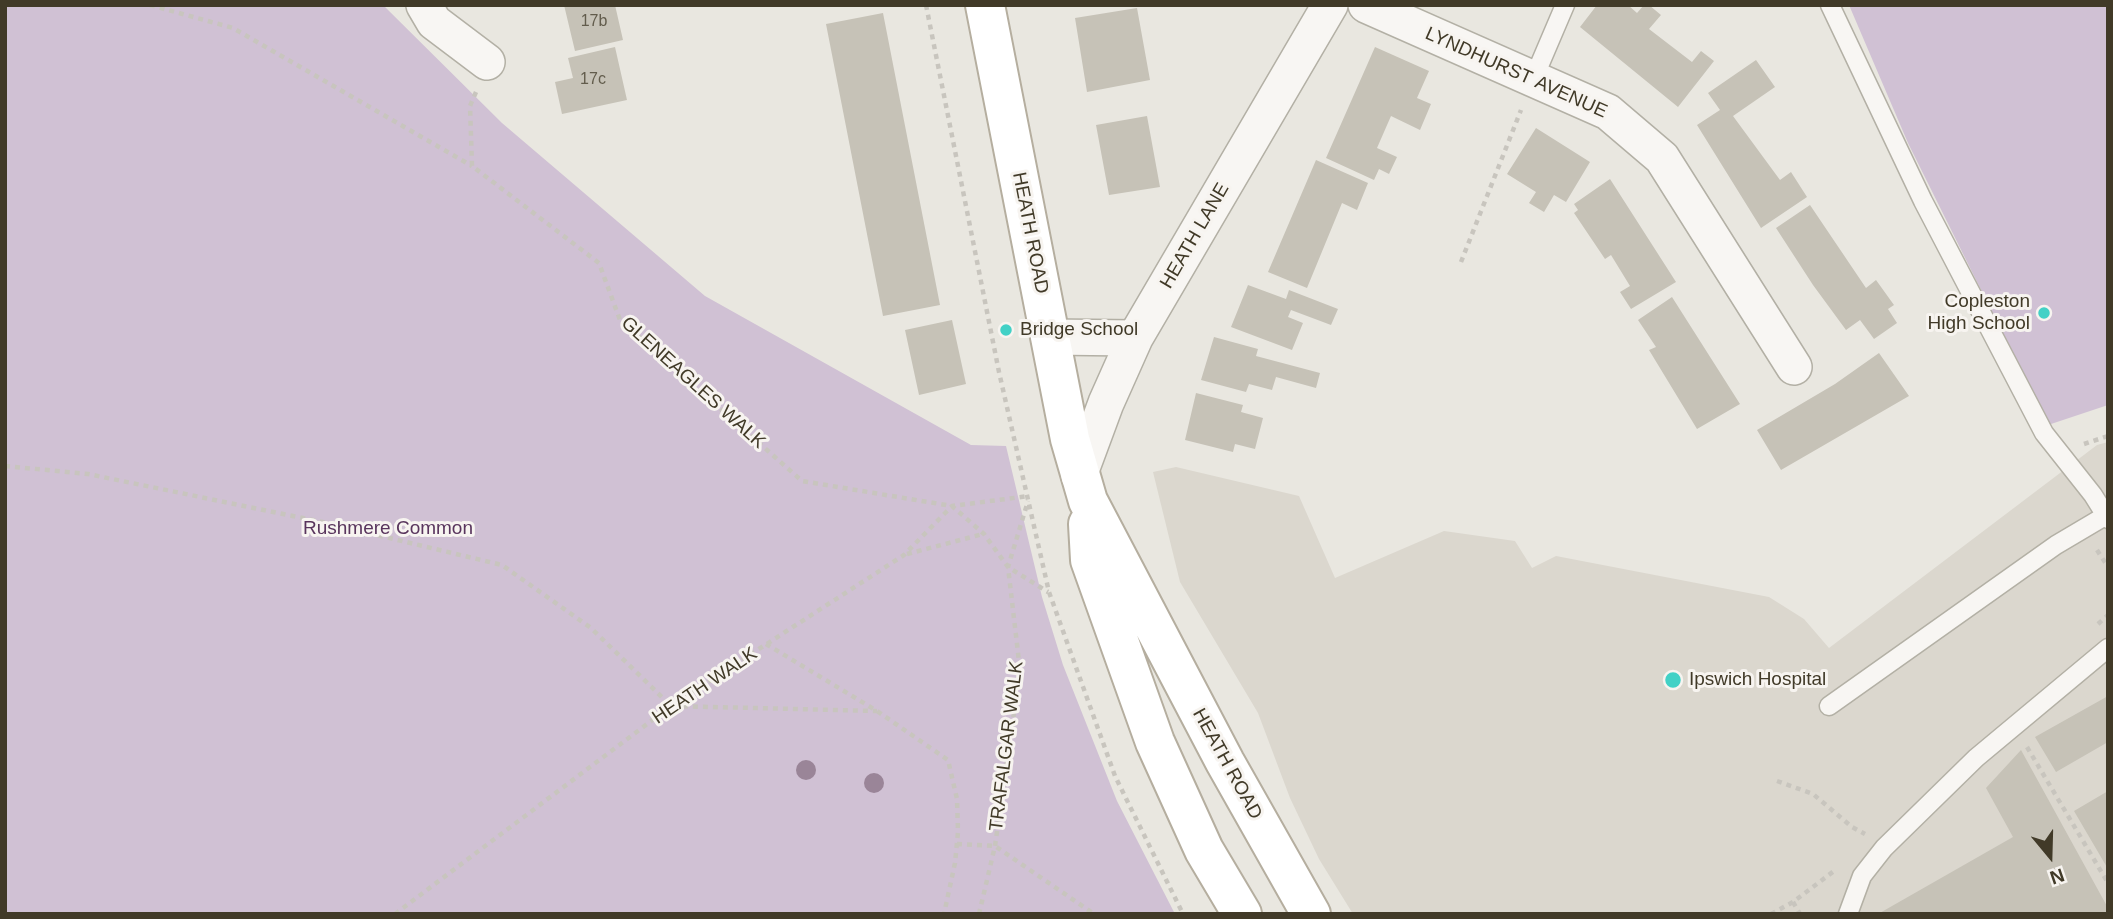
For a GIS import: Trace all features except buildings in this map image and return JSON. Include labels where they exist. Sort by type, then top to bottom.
[{"type":"main road","name":"HEATH ROAD","points":[[985,5],[1049,337],[1070,439],[1084,489],[1225,762],[1311,914]]},
{"type":"main road","name":"HEATH ROAD","points":[[1084,489],[1090,560],[1155,742],[1204,850],[1242,914]]},
{"type":"street","points":[[424,5],[434,22],[487,62]]},
{"type":"street","name":"HEATH LANE","points":[[1084,489],[1106,403],[1135,338],[1330,5]]},
{"type":"street","name":"LYNDHURST AVENUE","points":[[1366,5],[1608,112],[1662,158],[1794,367]]},
{"type":"street","points":[[1049,337],[1135,338]]},
{"type":"lane","points":[[1533,80],[1565,5]]},
{"type":"lane","points":[[1829,706],[2056,545],[2107,518],[2093,495],[2044,433],[1923,201],[1830,5]]},
{"type":"lane","points":[[1848,914],[1862,876],[1884,848],[1976,758],[2108,648]]},
{"type":"path","name":"GLENEAGLES WALK","points":[[150,5],[233,28],[472,166],[599,263],[620,320],[802,481],[951,506]]},
{"type":"path","points":[[926,5],[999,372],[1049,592],[1115,776],[1183,914]]},
{"type":"path","points":[[472,166],[470,106],[487,62]]},
{"type":"path","points":[[1461,262],[1533,80]]},
{"type":"path","points":[[5,466],[101,477],[327,523],[502,565],[591,628],[671,706],[877,711]]},
{"type":"path","points":[[951,506],[1029,496]]},
{"type":"path","name":"TRAFALGAR WALK","points":[[979,914],[995,846],[1020,670],[1008,567],[1029,496]]},
{"type":"path","points":[[951,506],[984,534],[1008,567],[1049,592]]},
{"type":"path","name":"HEATH WALK","points":[[395,914],[671,706],[904,555],[951,506]]},
{"type":"path","points":[[904,555],[984,534]]},
{"type":"path","points":[[766,644],[877,711],[948,760],[957,799],[957,844],[944,914]]},
{"type":"path","points":[[2015,726],[2108,883]]},
{"type":"path","points":[[1777,782],[1813,794],[1852,827],[1884,848]]},
{"type":"path","points":[[957,844],[995,846],[1094,914]]},
{"type":"path","points":[[1793,902],[1800,914]]},
{"type":"shaded area","name":"Ipswich Hospital","points":[[2108,442],[2108,914],[1353,914],[1319,859],[1290,798],[1258,713],[1180,582],[1153,472],[1176,467],[1299,496],[1335,578],[1444,531],[1515,541],[1532,568],[1556,556],[1769,597],[1804,619],[1829,648],[2097,445]]},
{"type":"green space","name":"Rushmere Common","points":[[5,5],[383,5],[502,123],[705,296],[971,445],[1006,446],[1042,597],[1063,665],[1117,801],[1175,914],[5,914]]},
{"type":"green space","name":"Copleston High School","points":[[1849,5],[2108,5],[2108,405],[2048,425],[1908,143]]},
{"type":"place","name":"Copleston High School","points":[[2044,313]]},
{"type":"place","name":"Bridge School","points":[[1006,330]]},
{"type":"place","name":"Ipswich Hospital","points":[[1673,680]]}]
